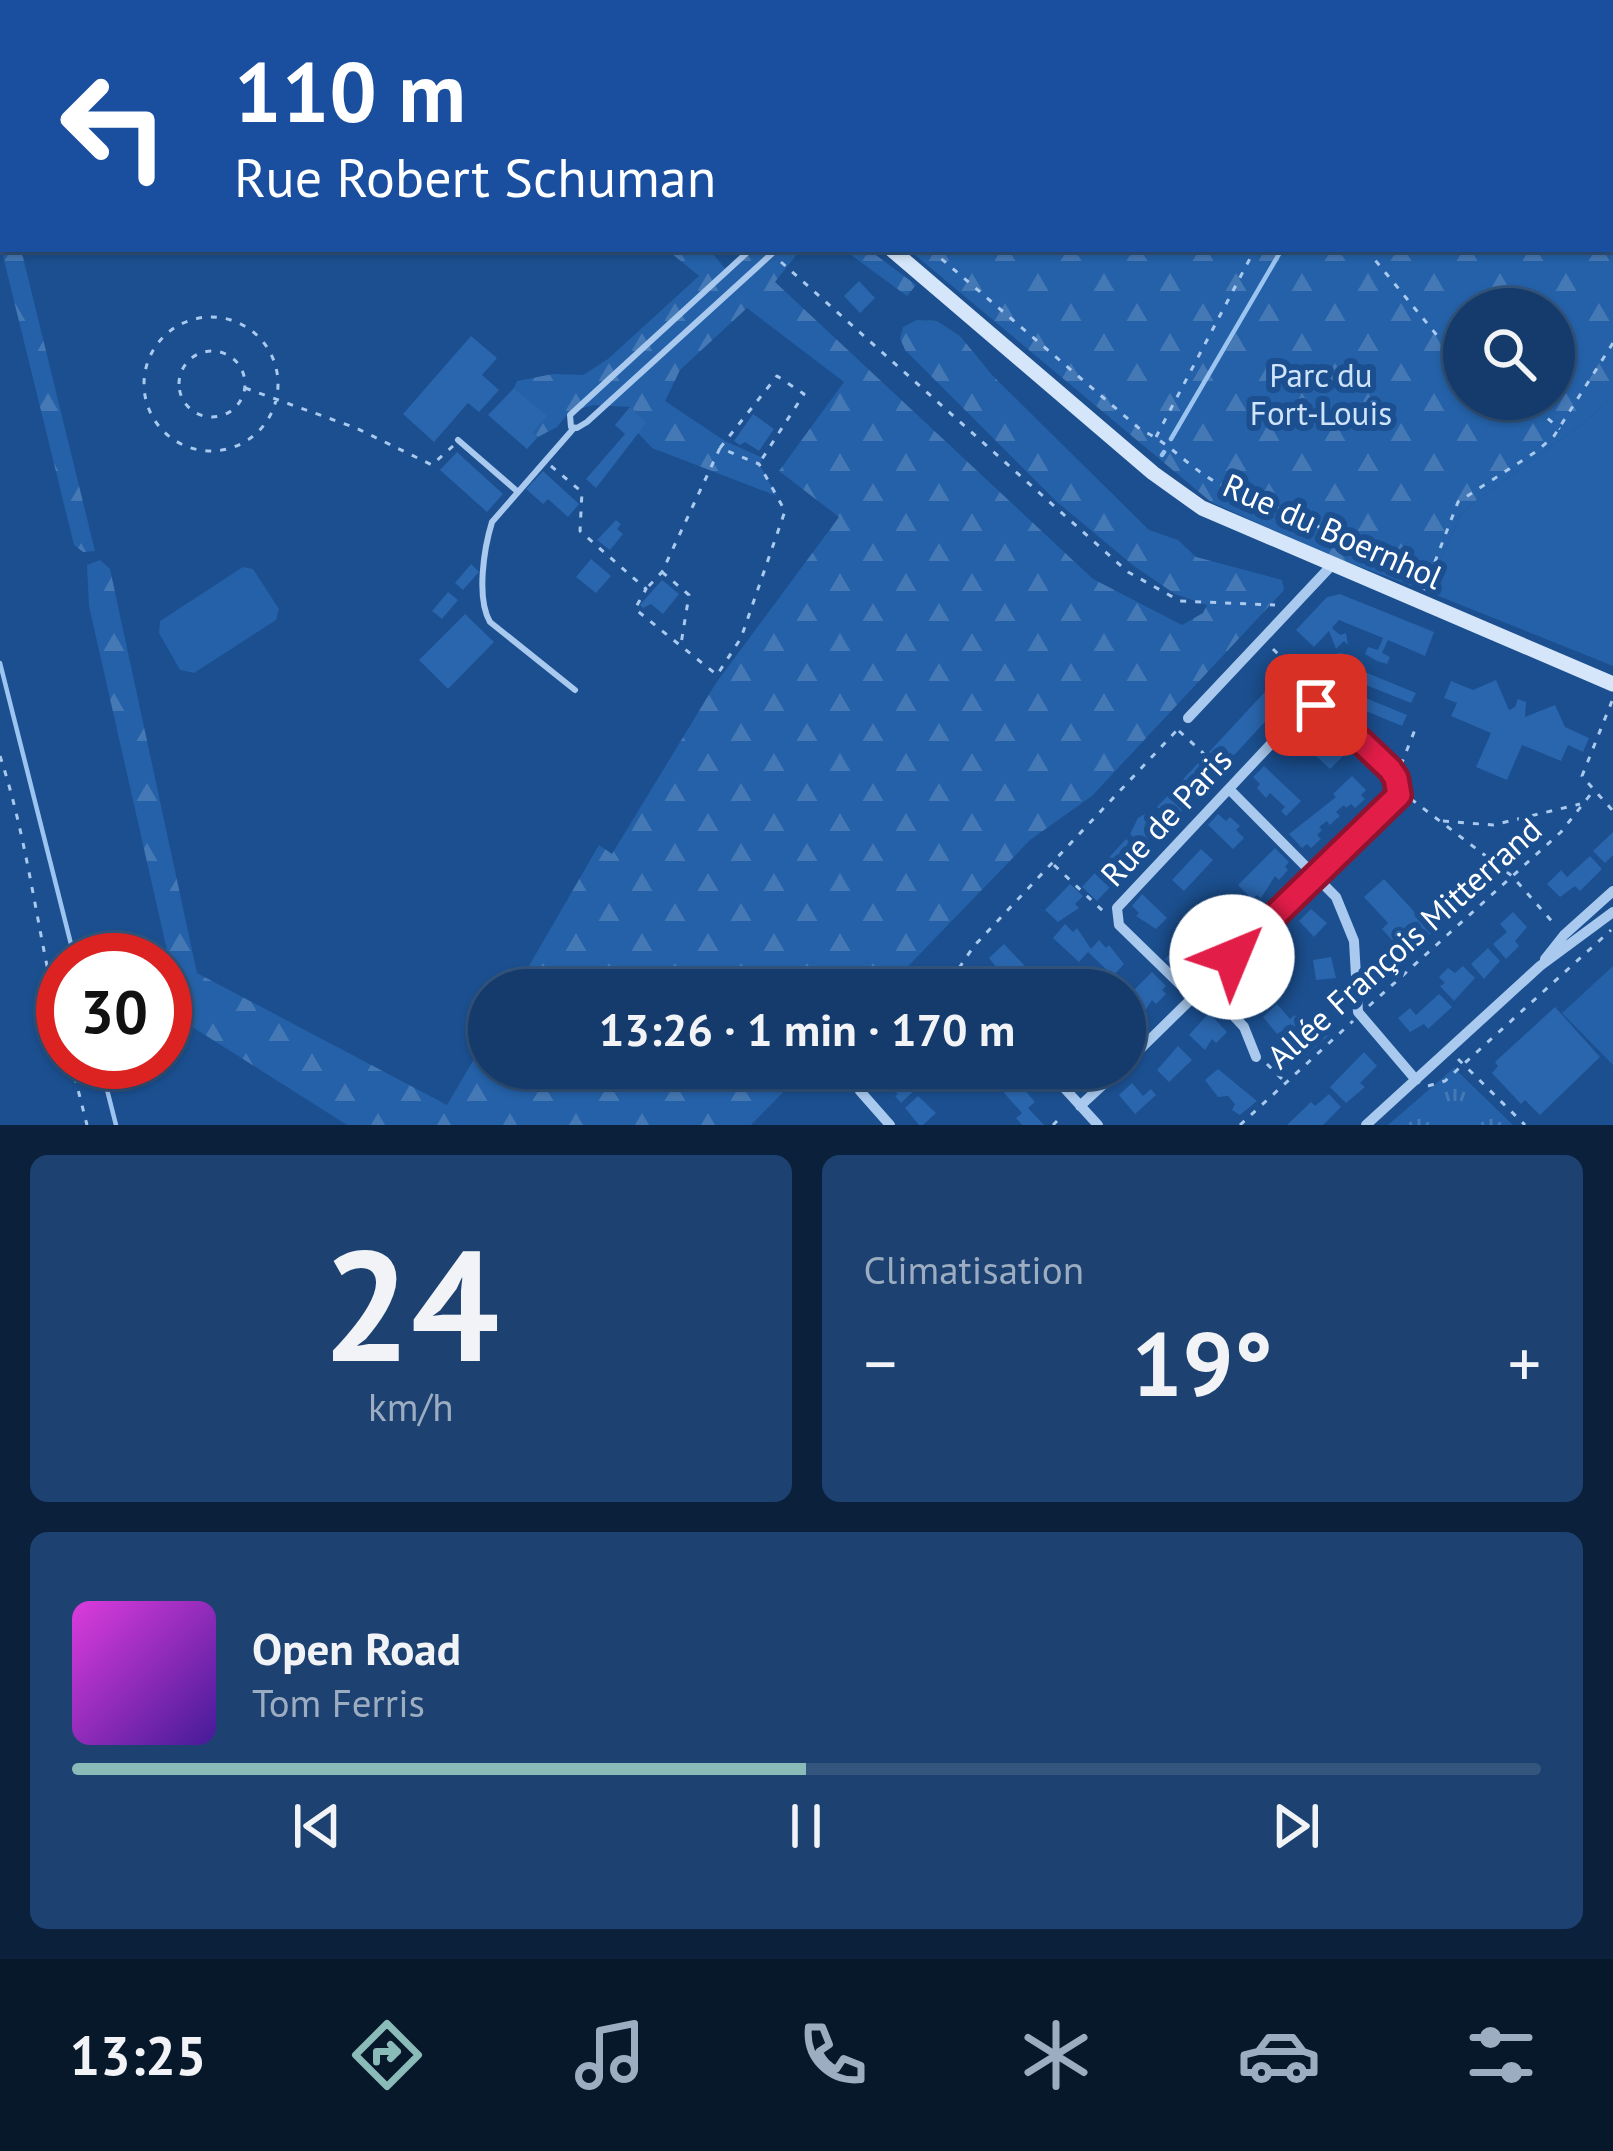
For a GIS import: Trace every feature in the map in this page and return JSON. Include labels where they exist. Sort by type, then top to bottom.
[{"type":"street","name":"Rue du Boernhol","points":[[895,252],[1172,488],[1223,519],[1613,684]]},
{"type":"street","points":[[1189,718],[1331,566]]},
{"type":"street","points":[[1146,1043],[1393,802],[1398,784],[1315,706]]},
{"type":"street","name":"Rue de Paris","points":[[1116,916],[1119,904],[1315,706]]},
{"type":"street","points":[[1232,786],[1336,897],[1352,934],[1359,1016],[1416,1079]]},
{"type":"street","points":[[1540,967],[1564,935],[1613,891]]},
{"type":"street","points":[[1366,1125],[1540,967],[1613,912]]},
{"type":"street","points":[[1116,916],[1122,929],[1193,997]]},
{"type":"street","points":[[1205,985],[1248,1032],[1256,1057]]},
{"type":"street","points":[[860,1089],[890,1125]]},
{"type":"street","points":[[1065,1089],[1098,1125]]},
{"type":"street","points":[[1080,1106],[1098,1089]]},
{"type":"lane","points":[[574,428],[569,424],[570,415],[748,252]]},
{"type":"lane","points":[[575,690],[485,614],[486,540],[492,522],[574,428],[587,422],[774,252]]},
{"type":"lane","points":[[458,440],[518,492]]},
{"type":"path","points":[[774,252],[1128,572],[1180,601],[1296,605]]},
{"type":"path","points":[[933,252],[1141,430],[1156,436],[1220,487],[1238,490],[1376,553],[1432,571]]},
{"type":"path","points":[[1156,436],[1253,252]]},
{"type":"path","points":[[1368,252],[1443,342]]},
{"type":"path","points":[[206,316],[226,318],[246,326],[274,358],[277,400],[255,436],[216,452],[194,450],[175,442],[148,410],[144,368],[166,332],[206,316]]},
{"type":"path","points":[[1419,602],[1458,502],[1538,452],[1560,429],[1613,343]]},
{"type":"path","points":[[214,351],[241,367],[245,388],[236,408],[205,417],[186,405],[179,385],[185,364],[214,351]]},
{"type":"path","points":[[720,448],[759,464],[785,511],[741,638],[716,675],[635,609],[662,572],[720,448],[777,376],[804,394],[759,464]]},
{"type":"path","points":[[245,388],[356,428],[432,465],[458,440]]},
{"type":"path","points":[[1550,420],[1560,429]]},
{"type":"path","points":[[545,461],[582,492],[580,531],[646,589]]},
{"type":"path","points":[[662,572],[688,595],[681,646]]},
{"type":"path","points":[[1263,640],[1310,684],[1315,706]]},
{"type":"path","points":[[1613,700],[1582,776],[1613,811]]},
{"type":"path","points":[[1416,727],[1398,784],[1512,876],[1564,935]]},
{"type":"path","points":[[959,969],[974,946],[1178,730],[1232,786]]},
{"type":"path","points":[[0,756],[20,822],[40,933]]},
{"type":"path","name":"Allée François Mitterrand","points":[[1240,1125],[1561,832],[1594,790]]},
{"type":"path","points":[[1442,820],[1493,825],[1584,802]]},
{"type":"path","points":[[1052,864],[1095,904],[1116,916]]},
{"type":"path","points":[[1416,1079],[1423,1085],[1435,1085],[1464,1065],[1613,928]]},
{"type":"path","points":[[1256,1057],[1286,1083]]},
{"type":"path","points":[[1464,1065],[1525,1125]]},
{"type":"path","points":[[77,1089],[87,1125]]},
{"type":"green space","points":[[2,252],[22,252],[95,551],[83,552],[74,545]]},
{"type":"green space","points":[[670,252],[711,252],[727,271],[748,252],[799,252],[775,282],[1093,579],[1182,625],[1203,613],[1207,605],[1175,594],[1134,566],[1057,502],[905,350],[900,338],[903,327],[917,320],[937,321],[960,336],[992,375],[1149,530],[1178,540],[1196,557],[1282,580],[1284,590],[1092,796],[1030,840],[905,969],[527,969],[599,845],[612,854],[716,683],[839,517],[779,471],[844,382],[747,308],[680,370],[665,401],[725,441],[763,458],[759,464],[777,496],[652,448],[638,433],[647,422],[630,407],[594,405],[570,411],[557,427],[538,437],[533,432],[546,416],[514,388],[517,381],[553,374],[583,375],[608,359],[699,276]]},
{"type":"green space","points":[[847,252],[872,252],[916,285],[907,296]]},
{"type":"green space","name":"Parc du Fort-Louis","points":[[912,252],[1613,252],[1613,397],[1470,505],[1460,516],[1426,591],[1331,556],[1211,502]]},
{"type":"green space","points":[[1613,397],[1613,666],[1426,591],[1460,516],[1470,505]]},
{"type":"green space","points":[[100,560],[110,569],[188,933],[163,933],[89,606],[87,565]]},
{"type":"green space","points":[[243,567],[253,569],[279,609],[276,620],[194,673],[180,670],[159,633],[160,621]]},
{"type":"green space","points":[[192,950],[197,973],[447,1105],[468,1070],[468,1089],[786,1089],[751,1125],[347,1125],[192,1027]]},
{"type":"green space","points":[[1613,966],[1613,1065],[1562,1013]]},
{"type":"green space","points":[[1454,1068],[1513,1125],[1388,1125]]},
{"type":"building","points":[[859,281],[875,298],[860,313],[844,296]]},
{"type":"building","points":[[471,336],[497,358],[482,375],[499,390],[479,412],[468,403],[434,442],[403,414]]},
{"type":"building","points":[[514,388],[547,416],[533,432],[538,437],[527,449],[488,415]]},
{"type":"building","points":[[630,407],[647,422],[596,488],[586,479],[625,434],[615,425]]},
{"type":"building","points":[[753,414],[774,429],[759,451],[734,441]]},
{"type":"building","points":[[457,452],[503,494],[487,512],[440,470]]},
{"type":"building","points":[[543,471],[579,504],[568,517],[548,499],[543,504],[526,489]]},
{"type":"building","points":[[616,520],[623,534],[610,550],[597,540]]},
{"type":"building","points":[[591,559],[611,576],[596,593],[576,577]]},
{"type":"building","points":[[471,564],[479,572],[463,590],[455,583]]},
{"type":"building","points":[[662,580],[679,594],[663,614],[651,604],[640,605]]},
{"type":"building","points":[[448,592],[458,600],[442,619],[432,611]]},
{"type":"building","points":[[1340,594],[1434,632],[1425,656],[1388,640],[1382,653],[1390,657],[1387,664],[1377,661],[1365,654],[1368,647],[1378,650],[1383,638],[1339,620],[1332,628],[1340,635],[1346,633],[1348,645],[1344,641],[1336,649],[1329,631],[1314,647],[1296,630],[1327,597]]},
{"type":"building","points":[[465,614],[494,642],[448,689],[419,660]]},
{"type":"building","points":[[1340,653],[1349,662],[1340,671],[1331,662]]},
{"type":"building","points":[[1309,658],[1342,689],[1334,698],[1301,666]]},
{"type":"building","points":[[1355,668],[1416,693],[1411,703],[1351,679]]},
{"type":"building","points":[[1496,680],[1509,710],[1518,699],[1526,702],[1525,717],[1555,705],[1565,727],[1589,738],[1583,752],[1568,745],[1561,761],[1522,745],[1507,780],[1476,767],[1491,733],[1451,716],[1457,703],[1444,698],[1451,681],[1473,690]]},
{"type":"building","points":[[1275,681],[1290,695],[1224,766],[1209,752]]},
{"type":"building","points":[[1346,690],[1407,715],[1402,726],[1342,701]]},
{"type":"building","points":[[1304,723],[1325,735],[1321,739],[1336,753],[1340,749],[1345,754],[1330,769],[1293,734]]},
{"type":"building","points":[[1202,759],[1217,774],[1172,821],[1157,807]]},
{"type":"building","points":[[1264,766],[1301,801],[1286,816],[1281,811],[1285,807],[1257,788],[1260,784],[1253,777]]},
{"type":"building","points":[[1352,776],[1366,790],[1361,795],[1365,799],[1355,808],[1344,805],[1330,825],[1327,821],[1319,827],[1321,839],[1311,848],[1307,844],[1302,848],[1289,834],[1336,797],[1333,794]]},
{"type":"building","points":[[1152,810],[1168,825],[1163,830],[1160,827],[1145,849],[1130,834],[1138,818]]},
{"type":"building","points":[[1218,814],[1240,826],[1236,830],[1244,838],[1233,849],[1208,825]]},
{"type":"building","points":[[1613,832],[1613,855],[1605,863],[1593,851]]},
{"type":"building","points":[[1126,839],[1141,854],[1097,901],[1082,887]]},
{"type":"building","points":[[1275,848],[1289,862],[1288,870],[1279,880],[1275,876],[1261,898],[1252,899],[1238,885]]},
{"type":"building","points":[[1201,849],[1213,860],[1184,891],[1172,880]]},
{"type":"building","points":[[1590,856],[1602,869],[1580,891],[1575,886],[1560,897],[1547,884],[1561,870],[1567,877]]},
{"type":"building","points":[[1384,879],[1433,932],[1406,956],[1382,929],[1388,923],[1364,897]]},
{"type":"building","points":[[1070,884],[1083,896],[1075,904],[1079,908],[1058,922],[1045,910]]},
{"type":"building","points":[[1142,894],[1167,918],[1156,929],[1136,916],[1139,913],[1132,906]]},
{"type":"building","points":[[1236,895],[1250,909],[1227,933],[1212,919]]},
{"type":"building","points":[[1311,909],[1327,923],[1314,937],[1299,921]]},
{"type":"building","points":[[1513,912],[1527,927],[1515,941],[1519,946],[1506,959],[1493,944],[1507,932],[1500,924]]},
{"type":"building","points":[[1202,921],[1217,935],[1212,940],[1216,944],[1207,953],[1203,949],[1188,972],[1184,968],[1179,972],[1165,959]]},
{"type":"building","points":[[1065,924],[1073,932],[1077,928],[1091,949],[1099,940],[1124,964],[1119,969],[1106,969],[1088,952],[1079,962],[1053,938]]},
{"type":"building","points":[[1004,944],[1024,965],[1022,969],[998,969],[989,958]]},
{"type":"building","points":[[1488,948],[1500,961],[1484,979],[1471,964]]},
{"type":"building","points":[[1269,952],[1282,965],[1248,1001],[1234,987]]},
{"type":"building","points":[[1331,957],[1336,978],[1316,980],[1313,960]]},
{"type":"building","points":[[1463,966],[1475,978],[1454,1001],[1440,986],[1445,983],[1439,977],[1448,968],[1455,973]]},
{"type":"building","points":[[1152,972],[1166,986],[1162,990],[1166,994],[1156,1004],[1152,1000],[1146,1009],[1146,978]]},
{"type":"building","points":[[1439,994],[1452,1007],[1428,1029],[1424,1024],[1410,1032],[1398,1018],[1410,1008],[1416,1015]]},
{"type":"building","points":[[1277,1004],[1290,1019],[1295,1015],[1300,1022],[1281,1039],[1263,1017]]},
{"type":"building","points":[[1555,1007],[1600,1057],[1540,1115],[1525,1100],[1521,1104],[1492,1073],[1498,1066],[1495,1062]]},
{"type":"building","points":[[1209,1013],[1227,1032],[1216,1043],[1212,1039],[1205,1050],[1189,1035]]},
{"type":"building","points":[[1315,1017],[1330,1034],[1300,1061],[1289,1049],[1309,1031],[1305,1026]]},
{"type":"building","points":[[1178,1046],[1192,1060],[1169,1082],[1157,1070]]},
{"type":"building","points":[[1364,1052],[1377,1066],[1360,1083],[1365,1087],[1346,1103],[1330,1087]]},
{"type":"building","points":[[1218,1069],[1257,1101],[1240,1115],[1232,1110],[1235,1104],[1228,1096],[1218,1097],[1205,1080]]},
{"type":"building","points":[[892,1089],[916,1089],[901,1103]]},
{"type":"building","points":[[1024,1089],[1035,1102],[1028,1108],[1044,1125],[1022,1125],[1016,1118],[1022,1113],[1004,1093]]},
{"type":"building","points":[[1126,1089],[1137,1089],[1143,1096],[1151,1089],[1156,1095],[1135,1114],[1119,1095]]},
{"type":"building","points":[[1329,1094],[1341,1107],[1323,1125],[1287,1125],[1311,1102],[1315,1106]]},
{"type":"building","points":[[918,1096],[936,1113],[923,1125],[905,1108]]},
{"type":"waterway","points":[[1171,439],[1280,252]]},
{"type":"waterway","points":[[0,663],[68,933]]},
{"type":"waterway","points":[[107,1089],[116,1125]]},
{"type":"route","points":[[1232,957],[1399,795],[1390,769],[1329,711],[1316,705]]}]
